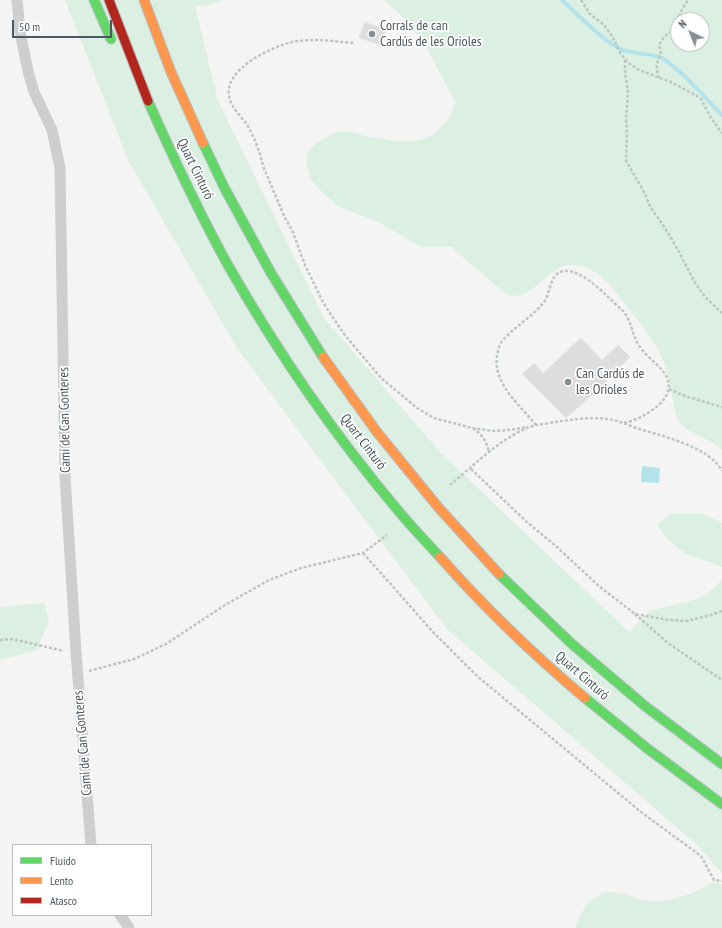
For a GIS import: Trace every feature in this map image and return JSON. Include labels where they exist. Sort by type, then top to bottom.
[{"type":"highway","points":[[94,0],[114,46]]},
{"type":"highway","name":"Quart Cinturó","points":[[109,0],[146,98],[171,155],[202,218],[235,278],[275,344],[308,394],[361,464],[450,570],[529,649],[620,728],[722,804]]},
{"type":"highway","name":"Quart Cinturó","points":[[144,0],[176,85],[195,128],[242,222],[286,299],[331,369],[367,418],[442,512],[487,561],[551,626],[597,667],[648,709],[722,764]]},
{"type":"highway","points":[[164,24],[176,85]]},
{"type":"highway","points":[[122,59],[146,98]]},
{"type":"street","name":"Camí de Can Gonteres","points":[[17,0],[20,32],[28,71],[34,92],[52,130],[60,168],[65,476],[76,652],[91,844]]},
{"type":"street","points":[[121,916],[129,928]]},
{"type":"path","points":[[581,0],[590,14],[603,24],[609,32],[625,60],[635,68],[671,82],[701,99],[711,118],[722,133]]},
{"type":"path","points":[[659,78],[656,65],[661,57],[659,45],[664,37],[675,28],[680,14],[688,0]]},
{"type":"path","points":[[353,43],[330,41],[292,42],[267,51],[248,63],[236,73],[230,85],[229,96],[235,108],[248,126],[254,139],[259,150],[263,166],[324,304],[344,334],[381,378],[417,408],[434,418],[472,428],[492,431],[597,418],[607,419],[665,436],[689,446],[711,458],[716,462],[722,471]]},
{"type":"path","points":[[625,60],[625,73],[628,92],[626,119],[626,160],[643,190],[651,208],[663,225],[695,283],[705,297],[722,313]]},
{"type":"path","points":[[536,425],[501,381],[496,360],[497,351],[503,340],[541,306],[549,293],[552,280],[557,274],[563,271],[572,272],[592,282],[627,316],[635,340],[646,355],[665,374],[669,389],[665,400],[636,421],[624,423]]},
{"type":"path","points":[[669,389],[685,396],[722,407]]},
{"type":"path","points":[[450,485],[509,437],[528,427]]},
{"type":"path","points":[[472,428],[480,433],[488,446],[489,453]]},
{"type":"path","points":[[471,469],[528,523],[557,546],[600,587],[635,614],[668,643],[722,680]]},
{"type":"path","points":[[78,673],[134,659],[166,644],[225,604],[269,580],[300,568],[363,553],[387,535]]},
{"type":"path","points":[[363,553],[432,632],[477,676],[641,812],[701,856],[714,880],[722,881]]},
{"type":"path","points":[[635,614],[669,620],[687,621],[722,611]]},
{"type":"path","points":[[0,640],[12,640],[69,652],[76,652]]},
{"type":"green space","points":[[65,0],[223,0],[205,6],[195,6],[218,101],[324,318],[441,453],[629,632],[649,611],[687,602],[706,595],[722,580],[722,873],[696,844],[448,630],[362,516],[237,348],[128,160]]},
{"type":"green space","points":[[384,0],[722,0],[722,450],[711,442],[687,429],[678,419],[666,368],[656,346],[640,322],[614,290],[596,273],[578,266],[571,265],[562,267],[548,275],[529,291],[520,295],[510,296],[451,247],[421,247],[378,222],[337,206],[311,180],[306,161],[308,151],[316,143],[334,133],[345,131],[395,141],[415,141],[433,135],[448,120],[453,111],[455,102],[425,45],[410,24]]},
{"type":"green space","points":[[670,514],[703,514],[722,523],[722,567],[686,554],[668,540],[657,525]]},
{"type":"green space","points":[[44,603],[49,620],[37,650],[0,660],[0,607]]},
{"type":"green space","points":[[713,882],[722,884],[722,928],[575,928],[587,903],[604,892],[625,894],[643,900],[662,901],[697,891]]},
{"type":"water","points":[[642,466],[660,468],[659,483],[641,482]]},
{"type":"building","name":"Corrals de can Cardús de les Orioles","points":[[365,22],[386,29],[380,45],[359,38]]},
{"type":"building","name":"Can Cardús de les Orioles","points":[[581,338],[602,360],[618,345],[630,357],[598,390],[566,418],[522,374],[534,363],[543,373]]},
{"type":"waterway","points":[[562,0],[591,28],[616,46],[623,50],[662,58],[686,78],[722,115]]},
{"type":"traffic: fast","points":[[94,0],[111,39]]},
{"type":"traffic: fast","points":[[148,101],[207,226],[266,330],[350,451],[401,514],[440,557]]},
{"type":"traffic: fast","points":[[203,143],[225,189],[271,273],[323,357]]},
{"type":"traffic: fast","points":[[499,574],[572,644],[645,706],[722,764]]},
{"type":"traffic: fast","points":[[585,698],[648,749],[722,804]]},
{"type":"traffic: slow","points":[[144,0],[171,72],[203,143]]},
{"type":"traffic: slow","points":[[323,357],[377,432],[438,507],[499,574]]},
{"type":"traffic: slow","points":[[440,557],[510,630],[585,698]]},
{"type":"traffic: jam","points":[[109,0],[148,101]]},
{"type":"place","name":"Corrals de can Cardús de les Orioles","points":[[372,34]]},
{"type":"place","name":"Can Cardús de les Orioles","points":[[568,382]]}]
